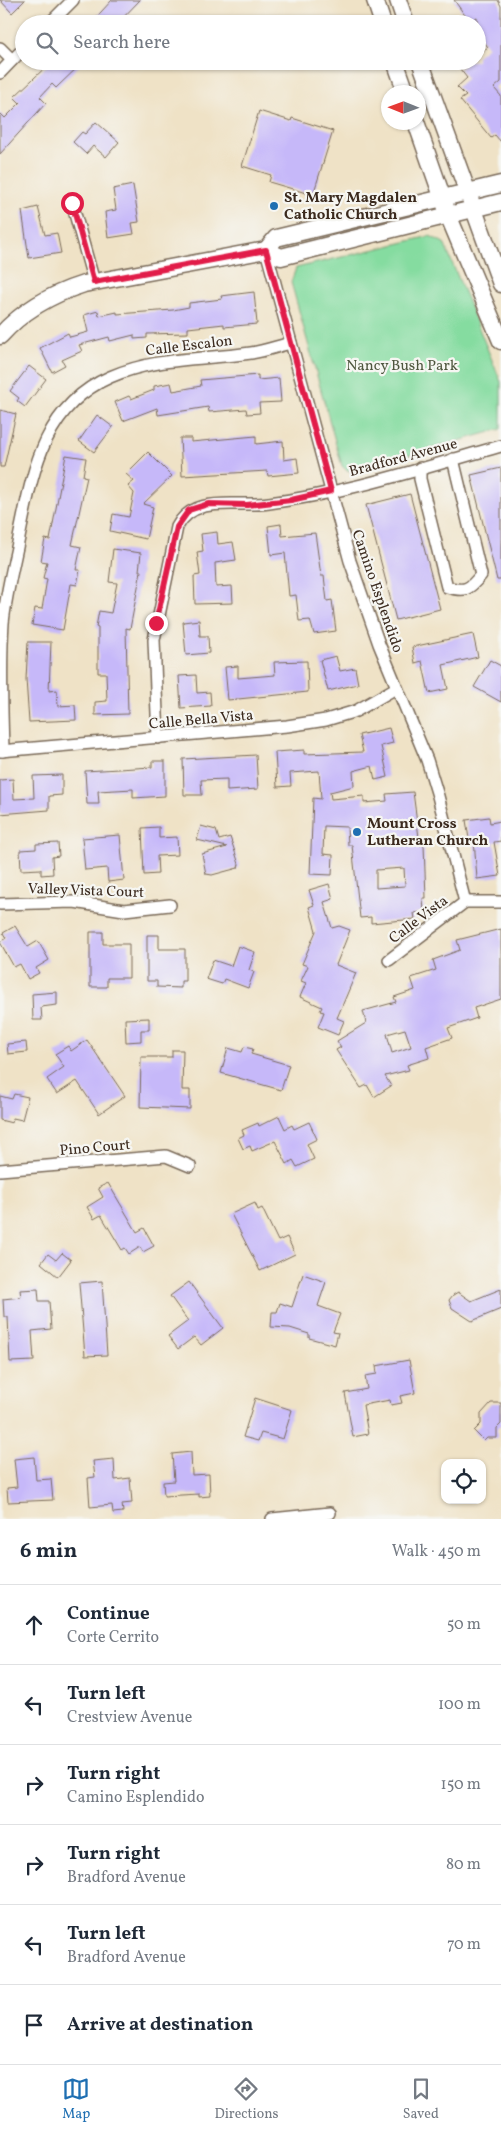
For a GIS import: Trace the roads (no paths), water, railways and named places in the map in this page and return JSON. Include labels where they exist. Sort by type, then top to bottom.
[{"type":"main road","points":[[375,0],[380,15]]},
{"type":"main road","points":[[398,0],[403,15]]},
{"type":"main road","points":[[398,70],[404,85]]},
{"type":"main road","points":[[423,70],[501,284]]},
{"type":"main road","points":[[419,130],[449,215],[501,341]]},
{"type":"main road","points":[[266,250],[276,238],[501,184]]},
{"type":"main road","points":[[0,336],[17,319],[40,303],[62,292],[94,282],[266,250],[281,257],[501,202]]},
{"type":"street","points":[[58,15],[74,0]]},
{"type":"street","points":[[0,48],[12,60]]},
{"type":"street","points":[[0,73],[15,57]]},
{"type":"street","points":[[72,203],[94,282]]},
{"type":"street","name":"Camino Esplendido","points":[[266,250],[362,600],[396,688],[410,716],[432,778],[465,902]]},
{"type":"street","name":"Calle Escalon","points":[[2,751],[3,623],[28,494],[39,452],[57,420],[77,399],[94,386],[131,368],[176,360],[253,352],[291,343]]},
{"type":"street","name":"Bradford Avenue","points":[[158,738],[154,640],[177,527],[181,518],[198,506],[265,504],[291,500],[501,446]]},
{"type":"street","points":[[420,468],[420,479],[447,587],[461,591],[472,586],[481,575],[453,459]]},
{"type":"street","name":"Calle Bella Vista","points":[[2,751],[287,726],[326,720],[356,711],[396,688]]},
{"type":"street","name":"Valley Vista Court","points":[[0,904],[74,902],[124,910],[170,905]]},
{"type":"street","points":[[465,902],[501,902]]},
{"type":"street","name":"Calle Vista","points":[[388,960],[465,902]]},
{"type":"street","name":"Pino Court","points":[[0,1170],[166,1156],[190,1166]]},
{"type":"street","points":[[272,1519],[330,1513]]},
{"type":"place","name":"St. Mary Magdalen Catholic Church","points":[[274,206]]},
{"type":"place","name":"Mount Cross Lutheran Church","points":[[357,832]]},
{"type":"park label","name":"Nancy Bush Park","points":[[402,365]]}]
